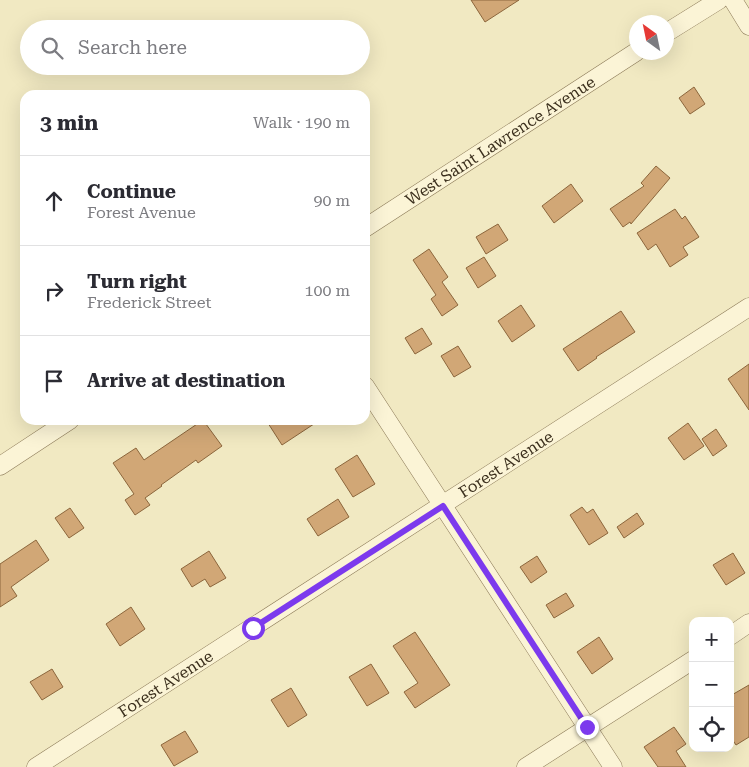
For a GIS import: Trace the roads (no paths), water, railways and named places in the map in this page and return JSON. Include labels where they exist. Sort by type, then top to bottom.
[{"type":"street","points":[[674,28],[719,0]]},
{"type":"street","points":[[733,0],[749,26]]},
{"type":"street","name":"West Saint Lawrence Avenue","points":[[370,225],[629,57]]},
{"type":"street","name":"Forest Avenue","points":[[36,767],[749,307]]},
{"type":"street","points":[[370,394],[613,767]]},
{"type":"street","points":[[0,466],[62,425]]},
{"type":"street","points":[[734,633],[749,624]]},
{"type":"street","points":[[526,767],[690,662]]}]
